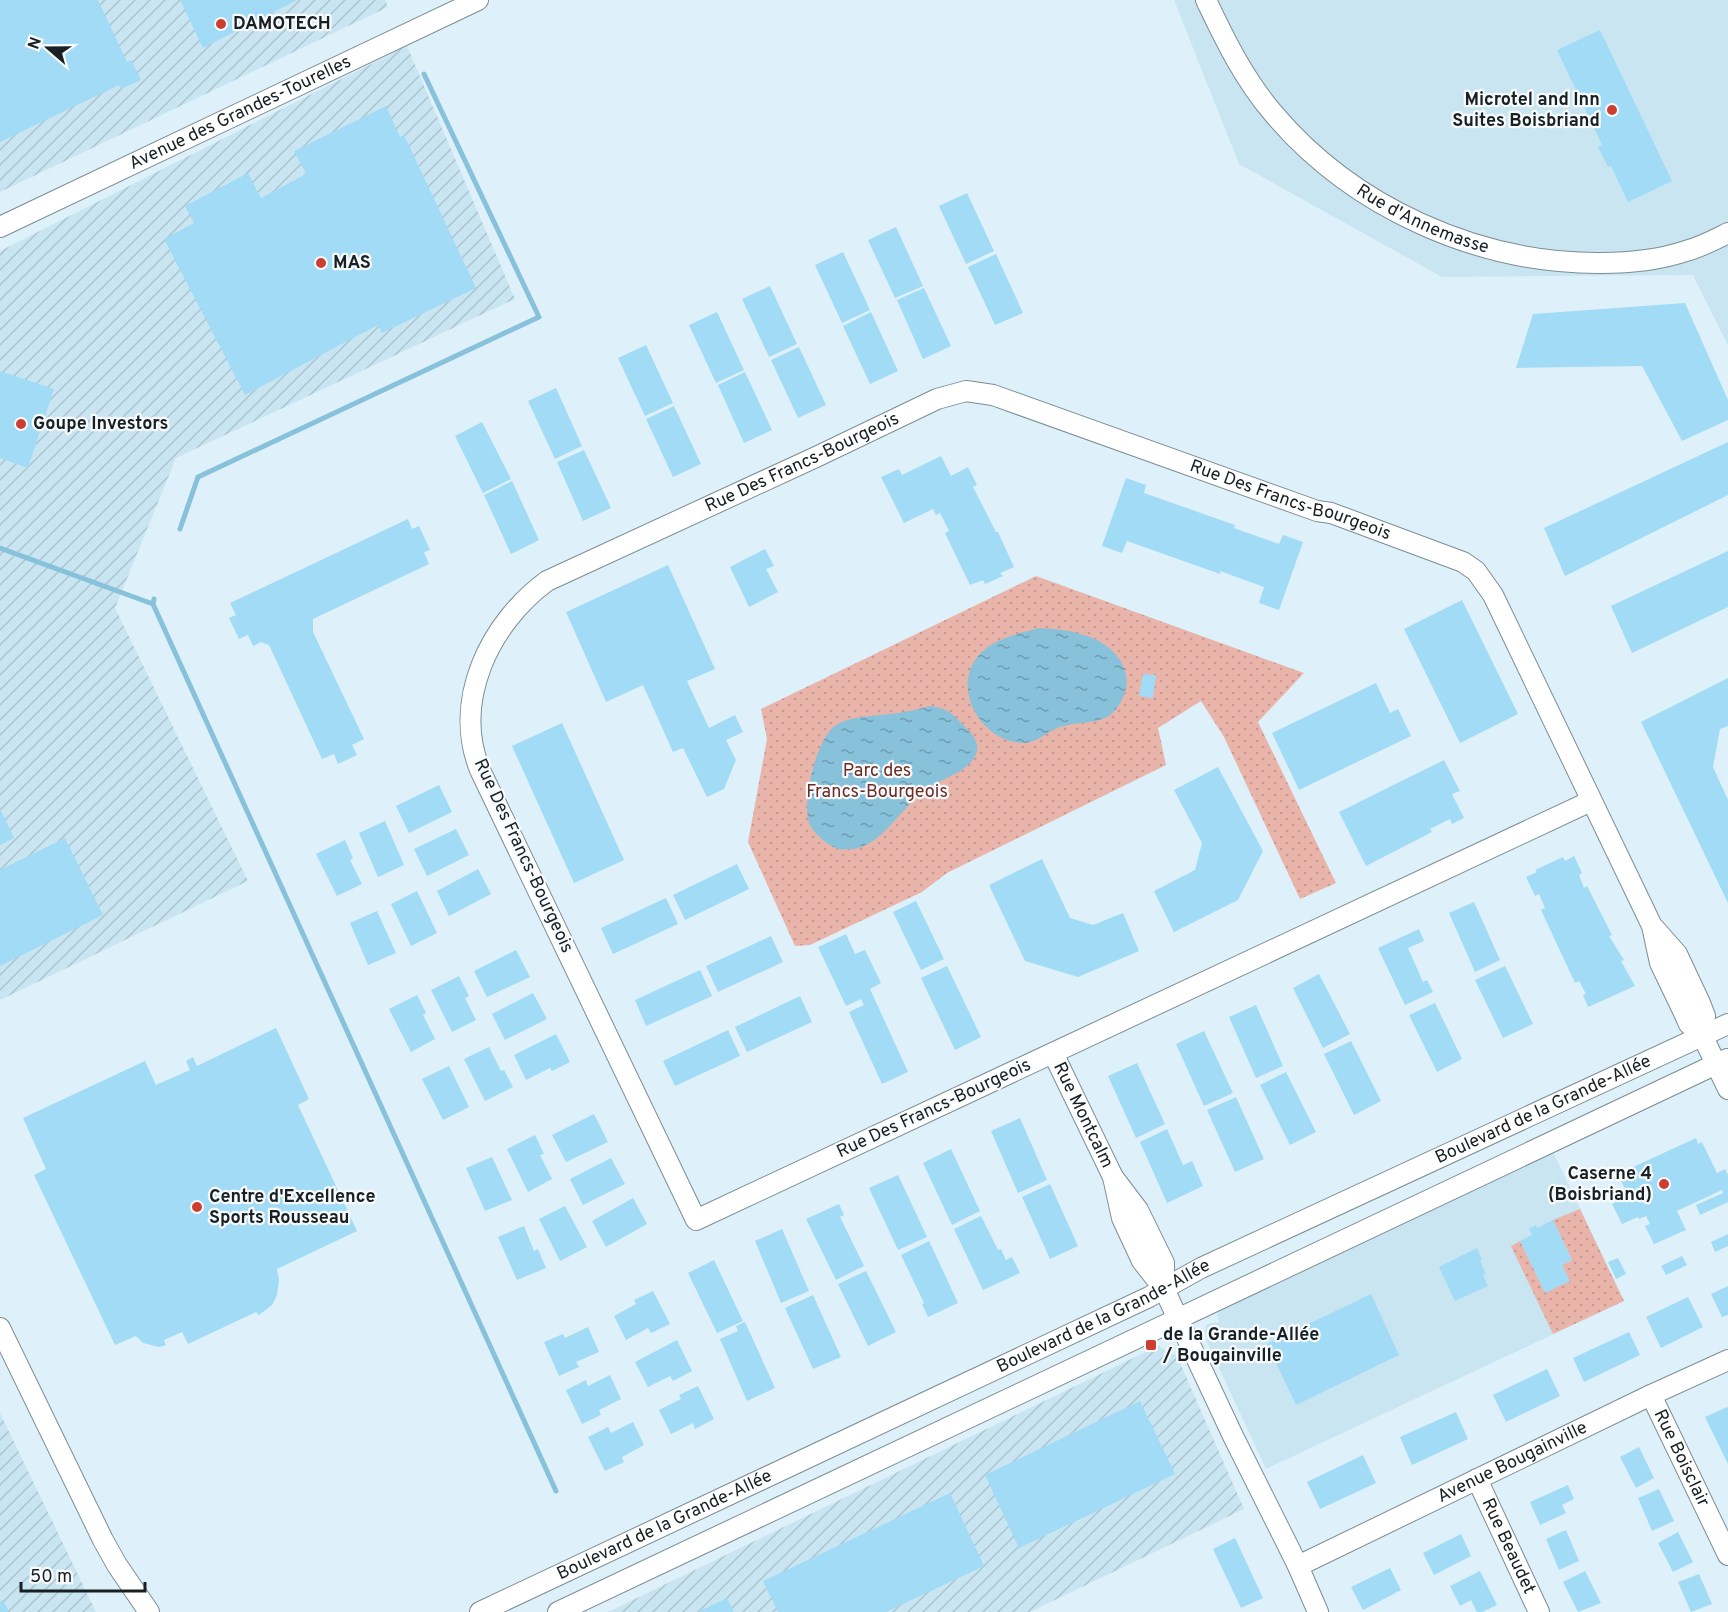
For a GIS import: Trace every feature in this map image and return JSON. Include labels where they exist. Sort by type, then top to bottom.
[{"type":"street","name":"Avenue des Grandes-Tourelles","points":[[0,227],[478,0]]},
{"type":"street","name":"Rue d'Annemasse","points":[[1206,0],[1247,78],[1273,114],[1295,137],[1328,167],[1354,186],[1386,206],[1430,228],[1478,245],[1527,257],[1560,262],[1594,263],[1635,262],[1674,255],[1694,249],[1728,233]]},
{"type":"street","name":"Rue Des Francs-Bourgeois","points":[[1591,801],[696,1220],[477,764],[471,729],[474,689],[485,655],[506,619],[538,588],[561,574],[937,399],[957,392],[974,391],[1003,398],[1317,511],[1331,513],[1469,566],[1482,578],[1493,595],[1652,926],[1660,963],[1689,1024],[1703,1036],[1722,1061],[1728,1089]]},
{"type":"street","name":"Boulevard de la Grande-Allée","points":[[480,1612],[1164,1289],[1211,1263],[1728,1024]]},
{"type":"street","name":"Rue Montcalm","points":[[1053,1053],[1113,1177],[1122,1218],[1142,1261],[1164,1289]]},
{"type":"street","name":"Boulevard de la Grande-Allée","points":[[558,1612],[1722,1061]]},
{"type":"street","points":[[1164,1289],[1318,1612]]},
{"type":"street","points":[[0,1328],[103,1540],[145,1607],[159,1612]]},
{"type":"street","name":"Avenue Bougainville","points":[[1298,1566],[1728,1360]]},
{"type":"street","name":"Rue Boisclair","points":[[1651,1395],[1728,1555]]},
{"type":"street","name":"Rue Beaudet","points":[[1477,1479],[1539,1612]]},
{"type":"shaded area","points":[[0,0],[385,0],[388,7],[0,192]]},
{"type":"shaded area","points":[[1174,0],[1728,0],[1728,345],[1693,275],[1442,277],[1239,164]]},
{"type":"shaded area","points":[[407,46],[515,299],[176,458],[115,608],[248,881],[0,1000],[0,251]]},
{"type":"shaded area","points":[[1553,1152],[1624,1301],[1266,1469],[1207,1342],[1205,1329],[1207,1324],[1219,1322],[1218,1312]]},
{"type":"shaded area","points":[[1158,1346],[1177,1356],[1244,1509],[1030,1612],[608,1612]]},
{"type":"shaded area","points":[[0,1413],[96,1612],[0,1612]]},
{"type":"green space","name":"Parc des Francs-Bourgeois","points":[[1036,576],[1304,673],[1258,722],[1336,883],[1300,899],[1224,737],[1201,701],[1158,728],[1166,765],[947,873],[922,892],[810,945],[795,946],[748,842],[767,739],[761,709]]},
{"type":"green space","points":[[1580,1209],[1624,1301],[1553,1334],[1511,1246],[1520,1241],[1545,1292],[1569,1281],[1562,1265],[1572,1260],[1553,1220]]},
{"type":"water","points":[[1039,628],[1079,633],[1103,643],[1118,657],[1126,675],[1127,685],[1121,702],[1105,718],[1060,727],[1028,742],[1009,741],[985,725],[976,714],[970,701],[969,673],[975,660],[987,647]]},
{"type":"water","points":[[930,706],[951,713],[975,739],[976,755],[971,762],[923,792],[889,827],[863,847],[835,848],[817,835],[809,823],[807,800],[812,771],[822,743],[829,732],[836,725],[850,719]]},
{"type":"building","points":[[0,0],[98,0],[127,62],[131,60],[141,80],[121,89],[119,85],[0,142]]},
{"type":"building","name":"DAMOTECH","points":[[180,0],[297,0],[203,48]]},
{"type":"building","points":[[1600,30],[1672,181],[1628,202],[1611,166],[1608,167],[1598,147],[1602,145],[1557,50]]},
{"type":"building","name":"MAS","points":[[386,106],[400,137],[404,135],[476,288],[382,333],[378,325],[245,395],[164,239],[194,223],[185,206],[248,173],[261,198],[306,174],[294,151]]},
{"type":"building","points":[[967,193],[994,251],[966,264],[939,206]]},
{"type":"building","points":[[896,227],[923,286],[895,298],[868,240]]},
{"type":"building","points":[[843,252],[870,310],[842,323],[815,265]]},
{"type":"building","points":[[996,254],[1023,313],[995,325],[968,267]]},
{"type":"building","points":[[770,286],[797,344],[769,357],[742,299]]},
{"type":"building","points":[[924,288],[951,346],[923,359],[897,300]]},
{"type":"building","points":[[1685,303],[1728,400],[1728,420],[1682,441],[1642,366],[1516,368],[1533,314]]},
{"type":"building","points":[[717,312],[744,370],[716,383],[689,325]]},
{"type":"building","points":[[871,312],[898,371],[870,384],[843,326]]},
{"type":"building","points":[[646,345],[673,403],[645,416],[618,358]]},
{"type":"building","points":[[799,347],[826,405],[798,418],[771,360]]},
{"type":"building","name":"Goupe Investors","points":[[0,371],[54,389],[28,468],[0,458]]},
{"type":"building","points":[[745,372],[772,430],[744,443],[718,385]]},
{"type":"building","points":[[556,388],[582,446],[555,459],[528,401]]},
{"type":"building","points":[[674,406],[701,464],[673,477],[646,419]]},
{"type":"building","points":[[482,422],[511,479],[483,493],[455,436]]},
{"type":"building","points":[[1728,442],[1728,495],[1565,576],[1544,528]]},
{"type":"building","points":[[584,450],[611,508],[583,521],[557,462]]},
{"type":"building","points":[[941,456],[951,476],[968,467],[977,485],[973,487],[1014,567],[1000,573],[1003,576],[985,584],[983,580],[970,585],[945,533],[949,531],[940,513],[936,515],[933,509],[904,523],[881,477],[899,469],[902,475]]},
{"type":"building","points":[[1126,478],[1146,485],[1144,493],[1235,525],[1234,528],[1279,544],[1283,535],[1303,542],[1279,610],[1259,603],[1264,587],[1220,571],[1220,574],[1127,541],[1122,553],[1102,546]]},
{"type":"building","points":[[512,481],[539,540],[511,554],[484,495]]},
{"type":"building","points":[[408,519],[412,529],[419,526],[430,550],[424,552],[429,564],[313,619],[313,632],[364,739],[352,745],[357,755],[338,764],[334,754],[322,759],[269,645],[261,642],[253,646],[248,635],[239,639],[229,618],[236,615],[230,603]]},
{"type":"building","points":[[765,549],[774,566],[766,569],[778,592],[749,607],[730,567]]},
{"type":"building","points":[[1728,551],[1728,607],[1632,653],[1611,606]]},
{"type":"building","points":[[668,565],[715,669],[687,681],[709,728],[735,715],[743,732],[726,740],[736,760],[724,789],[707,797],[683,748],[673,752],[643,685],[606,702],[566,612]]},
{"type":"building","points":[[1462,600],[1518,714],[1460,743],[1404,629]]},
{"type":"building","points":[[1143,674],[1156,675],[1153,698],[1139,696]]},
{"type":"building","points":[[1728,678],[1728,726],[1720,729],[1713,767],[1728,800],[1728,903],[1641,722]]},
{"type":"building","points":[[1376,683],[1390,713],[1398,709],[1411,736],[1299,790],[1272,733]]},
{"type":"building","points":[[562,723],[624,860],[574,883],[512,746]]},
{"type":"building","points":[[1444,760],[1460,791],[1452,794],[1464,818],[1452,824],[1450,819],[1430,829],[1432,832],[1366,866],[1339,812]]},
{"type":"building","points":[[1218,767],[1263,851],[1238,900],[1174,932],[1154,891],[1195,870],[1202,843],[1174,790]]},
{"type":"building","points":[[439,785],[452,812],[409,833],[396,806]]},
{"type":"building","points":[[0,809],[14,838],[0,845]]},
{"type":"building","points":[[385,821],[404,865],[378,877],[359,833]]},
{"type":"building","points":[[456,829],[469,855],[427,876],[414,849]]},
{"type":"building","points":[[65,838],[103,915],[0,966],[0,870]]},
{"type":"building","points":[[345,840],[353,858],[350,860],[362,884],[337,896],[316,854]]},
{"type":"building","points":[[1574,856],[1582,873],[1579,875],[1584,888],[1587,886],[1612,935],[1609,936],[1624,960],[1621,961],[1635,986],[1588,1007],[1583,995],[1586,994],[1579,981],[1575,983],[1541,910],[1545,908],[1539,894],[1535,896],[1526,877],[1537,872],[1535,870],[1563,857],[1565,861]]},
{"type":"building","points":[[1042,859],[1070,918],[1093,925],[1123,913],[1139,951],[1078,977],[1025,961],[989,885]]},
{"type":"building","points":[[737,864],[749,889],[685,920],[673,895]]},
{"type":"building","points":[[478,869],[491,894],[449,916],[437,891]]},
{"type":"building","points":[[417,891],[437,933],[411,946],[391,904]]},
{"type":"building","points":[[666,898],[678,924],[613,954],[601,928]]},
{"type":"building","points":[[916,901],[944,959],[921,970],[893,912]]},
{"type":"building","points":[[1474,902],[1500,960],[1475,972],[1449,913]]},
{"type":"building","points":[[377,911],[396,953],[368,965],[350,923]]},
{"type":"building","points":[[1419,929],[1424,941],[1408,948],[1423,982],[1427,980],[1433,992],[1405,1005],[1378,948]]},
{"type":"building","points":[[846,934],[855,954],[865,950],[881,983],[870,989],[908,1072],[882,1084],[849,1012],[864,1005],[861,999],[846,1006],[818,947]]},
{"type":"building","points":[[771,936],[783,962],[718,992],[706,966]]},
{"type":"building","points":[[516,950],[530,977],[487,997],[474,971]]},
{"type":"building","points":[[947,966],[981,1037],[955,1050],[921,978]]},
{"type":"building","points":[[1505,966],[1533,1024],[1503,1038],[1475,980]]},
{"type":"building","points":[[700,970],[712,996],[646,1026],[635,1000]]},
{"type":"building","points":[[1319,974],[1350,1034],[1323,1048],[1293,988]]},
{"type":"building","points":[[459,976],[469,996],[465,998],[476,1020],[452,1032],[431,990]]},
{"type":"building","points":[[533,993],[547,1019],[505,1040],[492,1014]]},
{"type":"building","points":[[417,995],[426,1013],[423,1015],[435,1039],[411,1052],[389,1009]]},
{"type":"building","points":[[800,996],[812,1022],[747,1052],[735,1027]]},
{"type":"building","points":[[1435,1003],[1462,1059],[1437,1072],[1409,1015]]},
{"type":"building","points":[[1256,1005],[1283,1066],[1256,1078],[1229,1017]]},
{"type":"building","name":"Centre d'Excellence Sports Rousseau","points":[[276,1028],[309,1099],[298,1105],[357,1231],[277,1269],[279,1280],[277,1295],[272,1305],[259,1315],[256,1312],[188,1344],[182,1332],[164,1340],[166,1345],[159,1347],[143,1343],[136,1336],[115,1345],[34,1175],[46,1169],[23,1118],[145,1061],[156,1085],[190,1070],[186,1061],[193,1057],[197,1066]]},
{"type":"building","points":[[728,1030],[740,1056],[675,1086],[663,1061]]},
{"type":"building","points":[[1204,1031],[1233,1093],[1204,1106],[1176,1044]]},
{"type":"building","points":[[556,1034],[570,1062],[552,1071],[550,1068],[526,1080],[514,1055]]},
{"type":"building","points":[[1351,1041],[1381,1101],[1354,1115],[1324,1054]]},
{"type":"building","points":[[489,1047],[501,1071],[504,1070],[513,1087],[485,1101],[464,1059]]},
{"type":"building","points":[[1137,1063],[1165,1124],[1136,1138],[1108,1076]]},
{"type":"building","points":[[449,1066],[469,1107],[443,1120],[422,1079]]},
{"type":"building","points":[[1286,1072],[1316,1132],[1290,1145],[1260,1085]]},
{"type":"building","points":[[1236,1097],[1264,1159],[1235,1172],[1207,1110]]},
{"type":"building","points":[[594,1114],[608,1142],[566,1162],[552,1135]]},
{"type":"building","points":[[1020,1118],[1047,1180],[1018,1193],[991,1131]]},
{"type":"building","points":[[1167,1129],[1183,1165],[1192,1161],[1203,1186],[1167,1203],[1140,1142]]},
{"type":"building","points":[[535,1135],[544,1154],[540,1155],[552,1179],[528,1192],[507,1149]]},
{"type":"building","points":[[1696,1138],[1698,1144],[1702,1142],[1717,1173],[1725,1169],[1728,1175],[1728,1202],[1700,1215],[1696,1205],[1723,1193],[1722,1190],[1677,1211],[1686,1230],[1654,1244],[1645,1226],[1650,1224],[1646,1216],[1622,1224],[1612,1204],[1628,1196],[1618,1174]]},
{"type":"building","points":[[951,1149],[980,1211],[952,1225],[923,1163]]},
{"type":"building","points":[[492,1157],[512,1200],[485,1211],[466,1168]]},
{"type":"building","points":[[611,1158],[625,1184],[583,1205],[570,1179]]},
{"type":"building","points":[[898,1175],[927,1237],[898,1250],[869,1188]]},
{"type":"building","points":[[1050,1184],[1078,1246],[1050,1259],[1022,1197]]},
{"type":"building","points":[[633,1198],[647,1224],[606,1247],[592,1221]]},
{"type":"building","points":[[839,1204],[844,1215],[840,1217],[864,1266],[836,1280],[806,1219]]},
{"type":"building","points":[[565,1206],[587,1247],[560,1261],[539,1219]]},
{"type":"building","points":[[981,1216],[998,1250],[1001,1249],[1006,1260],[1012,1257],[1020,1273],[983,1290],[954,1229]]},
{"type":"building","points":[[1553,1220],[1572,1260],[1562,1265],[1570,1281],[1545,1293],[1520,1241],[1532,1235],[1529,1229],[1536,1225],[1537,1228]]},
{"type":"building","points":[[524,1226],[534,1251],[538,1249],[546,1268],[517,1280],[498,1237]]},
{"type":"building","points":[[782,1229],[809,1291],[781,1303],[755,1241]]},
{"type":"building","points":[[1728,1234],[1728,1246],[1715,1252],[1711,1242]]},
{"type":"building","points":[[929,1241],[958,1303],[928,1317],[922,1304],[924,1303],[901,1255]]},
{"type":"building","points":[[1477,1248],[1488,1286],[1455,1301],[1439,1267]]},
{"type":"building","points":[[1682,1256],[1687,1265],[1666,1275],[1661,1266]]},
{"type":"building","points":[[1618,1258],[1626,1274],[1616,1279],[1608,1262]]},
{"type":"building","points":[[714,1260],[743,1321],[717,1333],[688,1273]]},
{"type":"building","points":[[866,1271],[896,1332],[868,1346],[838,1284]]},
{"type":"building","points":[[1728,1286],[1728,1315],[1722,1317],[1711,1294]]},
{"type":"building","points":[[653,1291],[670,1324],[651,1333],[648,1328],[626,1340],[614,1316],[636,1304],[634,1300]]},
{"type":"building","points":[[1371,1294],[1399,1355],[1296,1405],[1267,1344]]},
{"type":"building","points":[[813,1295],[841,1357],[813,1369],[785,1308]]},
{"type":"building","points":[[1688,1297],[1703,1327],[1661,1348],[1646,1317]]},
{"type":"building","points":[[745,1322],[775,1388],[747,1401],[720,1339],[738,1331],[736,1326]]},
{"type":"building","points":[[588,1327],[599,1352],[576,1362],[579,1367],[559,1376],[544,1342],[563,1334],[565,1338]]},
{"type":"building","points":[[1629,1332],[1640,1355],[1584,1382],[1573,1358]]},
{"type":"building","points":[[677,1340],[692,1371],[673,1381],[670,1376],[648,1387],[635,1362]]},
{"type":"building","points":[[1547,1369],[1560,1396],[1506,1422],[1493,1395]]},
{"type":"building","points":[[610,1375],[621,1399],[599,1410],[601,1415],[582,1424],[566,1390],[586,1380],[588,1386]]},
{"type":"building","points":[[698,1386],[714,1419],[695,1429],[693,1423],[671,1434],[659,1410],[681,1399],[679,1395]]},
{"type":"building","points":[[1140,1401],[1175,1474],[1019,1548],[985,1475]]},
{"type":"building","points":[[1728,1408],[1728,1464],[1705,1417]]},
{"type":"building","points":[[1456,1412],[1468,1439],[1412,1465],[1400,1437]]},
{"type":"building","points":[[633,1422],[644,1445],[622,1457],[624,1462],[605,1471],[588,1437],[608,1427],[611,1433]]},
{"type":"building","points":[[1639,1447],[1654,1478],[1636,1488],[1620,1457]]},
{"type":"building","points":[[1363,1455],[1376,1483],[1320,1509],[1307,1482]]},
{"type":"building","points":[[1568,1485],[1574,1499],[1562,1505],[1566,1513],[1540,1525],[1530,1502]]},
{"type":"building","points":[[1659,1489],[1674,1521],[1652,1531],[1638,1498]]},
{"type":"building","points":[[950,1493],[984,1566],[886,1612],[778,1612],[763,1581]]},
{"type":"building","points":[[1566,1530],[1579,1561],[1559,1570],[1546,1539]]},
{"type":"building","points":[[1678,1532],[1693,1562],[1673,1572],[1658,1543]]},
{"type":"building","points":[[1461,1534],[1471,1556],[1434,1575],[1423,1553]]},
{"type":"building","points":[[1235,1538],[1263,1598],[1241,1608],[1213,1549]]},
{"type":"building","points":[[1390,1568],[1401,1590],[1363,1610],[1351,1587]]},
{"type":"building","points":[[1480,1571],[1497,1605],[1477,1612],[1471,1600],[1460,1606],[1450,1586]]},
{"type":"building","points":[[1585,1571],[1601,1603],[1578,1612],[1563,1582]]},
{"type":"building","points":[[1699,1574],[1712,1604],[1691,1612],[1678,1582]]},
{"type":"building","points":[[727,1598],[734,1612],[698,1612]]},
{"type":"building","points":[[3,1600],[9,1612],[0,1612],[0,1602]]},
{"type":"waterway","points":[[180,529],[198,477],[539,317],[424,74]]},
{"type":"waterway","points":[[0,548],[153,604]]},
{"type":"waterway","points":[[154,599],[153,604],[556,1491]]},
{"type":"place","name":"DAMOTECH","points":[[221,24]]},
{"type":"place","name":"Microtel and Inn Suites Boisbriand","points":[[1612,110]]},
{"type":"place","name":"MAS","points":[[321,263]]},
{"type":"place","name":"Goupe Investors","points":[[21,424]]},
{"type":"place","name":"Caserne 4 (Boisbriand)","points":[[1664,1184]]},
{"type":"place","name":"Centre d'Excellence Sports Rousseau","points":[[197,1207]]},
{"type":"place","name":"de la Grande-Allée / Bougainville","points":[[1151,1345]]}]
